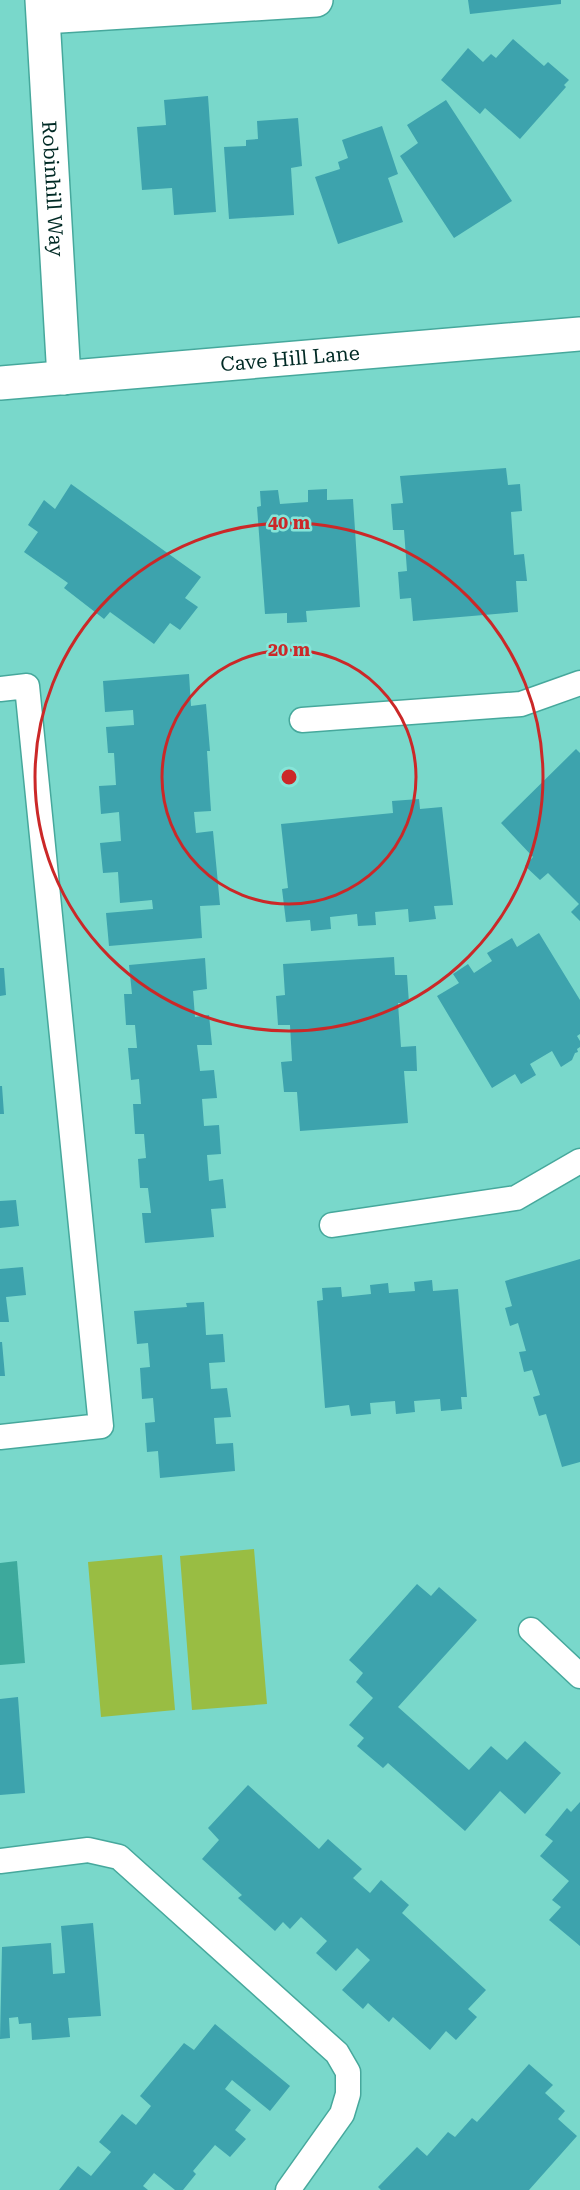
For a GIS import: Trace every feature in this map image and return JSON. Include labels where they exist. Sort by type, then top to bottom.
[{"type":"street","points":[[43,8],[316,0]]},
{"type":"street","name":"Robinhill Way","points":[[43,8],[64,378]]},
{"type":"street","name":"Cave Hill Lane","points":[[0,383],[580,334]]},
{"type":"lane","points":[[302,720],[520,704],[580,683]]},
{"type":"lane","points":[[0,689],[27,686],[101,1426],[0,1437]]},
{"type":"lane","points":[[332,1225],[516,1198],[580,1161]]},
{"type":"lane","points":[[531,1630],[580,1676]]},
{"type":"lane","points":[[0,1861],[88,1850],[119,1857],[337,2053],[348,2072],[348,2094],[342,2115],[288,2190]]},
{"type":"green space","points":[[254,1549],[267,1704],[192,1710],[180,1556]]},
{"type":"green space","points":[[162,1555],[175,1710],[101,1717],[88,1562]]},
{"type":"shaded area","points":[[17,1561],[25,1663],[0,1665],[0,1563]]},
{"type":"building","points":[[468,0],[561,0],[561,4],[470,14]]},
{"type":"building","points":[[513,39],[544,66],[548,62],[569,80],[564,85],[566,87],[520,139],[485,108],[480,114],[441,80],[468,48],[483,62],[491,54],[496,58]]},
{"type":"building","points":[[208,96],[216,212],[174,215],[172,188],[142,190],[137,127],[166,125],[164,100]]},
{"type":"building","points":[[446,100],[512,201],[454,238],[400,156],[418,143],[407,125]]},
{"type":"building","points":[[298,118],[302,166],[291,168],[294,215],[229,219],[224,147],[246,146],[246,140],[258,139],[257,121]]},
{"type":"building","points":[[382,126],[398,174],[388,178],[403,222],[338,244],[315,177],[340,169],[338,162],[348,158],[342,140]]},
{"type":"building","points":[[506,468],[508,485],[520,484],[522,511],[511,512],[514,555],[524,554],[527,581],[516,581],[518,612],[413,621],[411,598],[400,599],[398,572],[407,571],[404,530],[393,530],[391,504],[403,503],[400,476]]},
{"type":"building","points":[[71,484],[201,577],[185,598],[198,607],[180,630],[170,623],[154,644],[110,612],[104,619],[64,588],[68,583],[24,552],[38,532],[28,525],[44,500],[55,509]]},
{"type":"building","points":[[327,489],[327,500],[353,499],[360,607],[306,611],[307,622],[287,623],[287,613],[265,614],[257,507],[261,506],[260,491],[278,490],[280,504],[308,502],[308,490]]},
{"type":"building","points":[[189,674],[191,706],[206,704],[210,751],[207,751],[211,811],[194,812],[196,833],[213,831],[220,905],[200,906],[202,938],[109,946],[106,913],[153,909],[152,900],[120,903],[118,872],[103,873],[100,843],[121,841],[119,812],[101,814],[99,786],[116,785],[114,753],[108,753],[106,727],[134,725],[133,710],[105,712],[103,681]]},
{"type":"building","points":[[576,749],[580,753],[580,921],[571,912],[579,904],[548,873],[540,880],[525,866],[533,857],[501,823]]},
{"type":"building","points":[[419,799],[420,809],[442,807],[453,905],[434,906],[436,919],[409,922],[408,909],[375,912],[376,925],[358,926],[357,914],[330,917],[331,929],[311,931],[310,920],[286,922],[282,889],[288,888],[281,824],[393,813],[392,801]]},
{"type":"building","points":[[539,933],[580,1000],[580,1034],[577,1036],[580,1047],[572,1060],[561,1067],[552,1051],[530,1064],[536,1075],[521,1084],[515,1074],[492,1088],[437,996],[459,983],[453,974],[468,964],[474,973],[492,961],[487,953],[512,938],[517,947]]},
{"type":"building","points":[[394,957],[395,975],[407,975],[409,1003],[398,1003],[401,1047],[416,1046],[417,1071],[404,1071],[408,1123],[300,1131],[297,1092],[284,1092],[281,1062],[292,1061],[290,1025],[278,1025],[276,996],[285,995],[283,964]]},
{"type":"building","points":[[205,958],[207,989],[193,991],[195,1017],[209,1015],[212,1045],[197,1045],[200,1071],[214,1070],[217,1098],[202,1099],[204,1126],[219,1125],[221,1154],[207,1155],[209,1181],[223,1179],[226,1208],[211,1209],[214,1237],[145,1243],[142,1213],[151,1213],[148,1188],[140,1188],[138,1159],[146,1158],[144,1134],[135,1134],[133,1104],[141,1104],[139,1079],[131,1080],[128,1048],[137,1048],[135,1025],[126,1025],[124,994],[132,994],[129,965]]},
{"type":"building","points":[[0,968],[4,968],[6,995],[0,996]]},
{"type":"building","points":[[0,1086],[2,1086],[4,1114],[0,1114]]},
{"type":"building","points":[[16,1200],[19,1226],[0,1228],[0,1201]]},
{"type":"building","points":[[580,1259],[580,1462],[562,1467],[546,1414],[539,1416],[533,1397],[540,1395],[532,1370],[524,1372],[519,1352],[526,1351],[518,1323],[510,1326],[505,1308],[512,1306],[505,1281]]},
{"type":"building","points":[[23,1267],[26,1295],[6,1297],[9,1322],[0,1322],[0,1269]]},
{"type":"building","points":[[432,1280],[433,1291],[458,1289],[467,1397],[461,1397],[462,1409],[441,1411],[440,1399],[414,1401],[415,1412],[396,1414],[395,1401],[370,1403],[371,1414],[351,1416],[349,1405],[325,1408],[317,1301],[323,1300],[322,1288],[341,1287],[342,1297],[371,1294],[370,1285],[388,1283],[389,1293],[415,1291],[414,1282]]},
{"type":"building","points":[[204,1302],[206,1335],[223,1334],[225,1362],[209,1363],[211,1389],[227,1388],[231,1417],[214,1418],[216,1444],[233,1443],[235,1471],[160,1478],[158,1451],[147,1452],[145,1423],[155,1422],[153,1398],[142,1399],[140,1368],[150,1367],[148,1343],[137,1344],[134,1311],[187,1307],[186,1303]]},
{"type":"building","points":[[0,1342],[2,1342],[5,1376],[0,1376]]},
{"type":"building","points":[[417,1584],[431,1596],[439,1587],[477,1620],[398,1707],[469,1770],[491,1746],[507,1760],[525,1741],[561,1773],[525,1814],[500,1791],[465,1831],[388,1763],[383,1768],[357,1746],[364,1738],[349,1725],[373,1698],[356,1682],[363,1673],[349,1660]]},
{"type":"building","points":[[18,1697],[25,1793],[0,1795],[0,1699]]},
{"type":"building","points":[[248,1785],[319,1849],[328,1839],[362,1869],[353,1878],[370,1893],[381,1880],[409,1905],[402,1913],[486,1990],[468,2009],[477,2017],[456,2040],[446,2031],[430,2050],[393,2017],[389,2022],[368,2003],[363,2009],[342,1990],[370,1960],[357,1948],[336,1971],[316,1953],[327,1941],[301,1917],[290,1929],[283,1922],[275,1931],[238,1898],[242,1895],[202,1859],[219,1840],[208,1828]]},
{"type":"building","points":[[580,1802],[580,1946],[549,1920],[561,1907],[552,1900],[569,1881],[540,1856],[553,1841],[545,1835],[567,1808],[571,1812]]},
{"type":"building","points":[[93,1923],[101,2016],[68,2018],[70,2037],[32,2040],[31,2023],[19,2024],[18,2017],[9,2018],[10,2038],[0,2039],[2,1947],[51,1943],[53,1974],[65,1973],[61,1926]]},
{"type":"building","points":[[215,2024],[290,2086],[270,2111],[232,2080],[225,2089],[251,2110],[235,2130],[246,2139],[230,2157],[215,2145],[193,2171],[196,2174],[183,2190],[175,2190],[154,2173],[143,2186],[148,2190],[59,2190],[78,2166],[91,2176],[111,2152],[99,2142],[122,2114],[136,2125],[151,2106],[140,2096],[184,2043],[194,2050]]},
{"type":"building","points":[[529,2064],[553,2085],[545,2093],[565,2111],[558,2119],[577,2136],[529,2190],[381,2190],[378,2187],[417,2147],[427,2156],[448,2132],[455,2137],[472,2118],[477,2122]]}]
